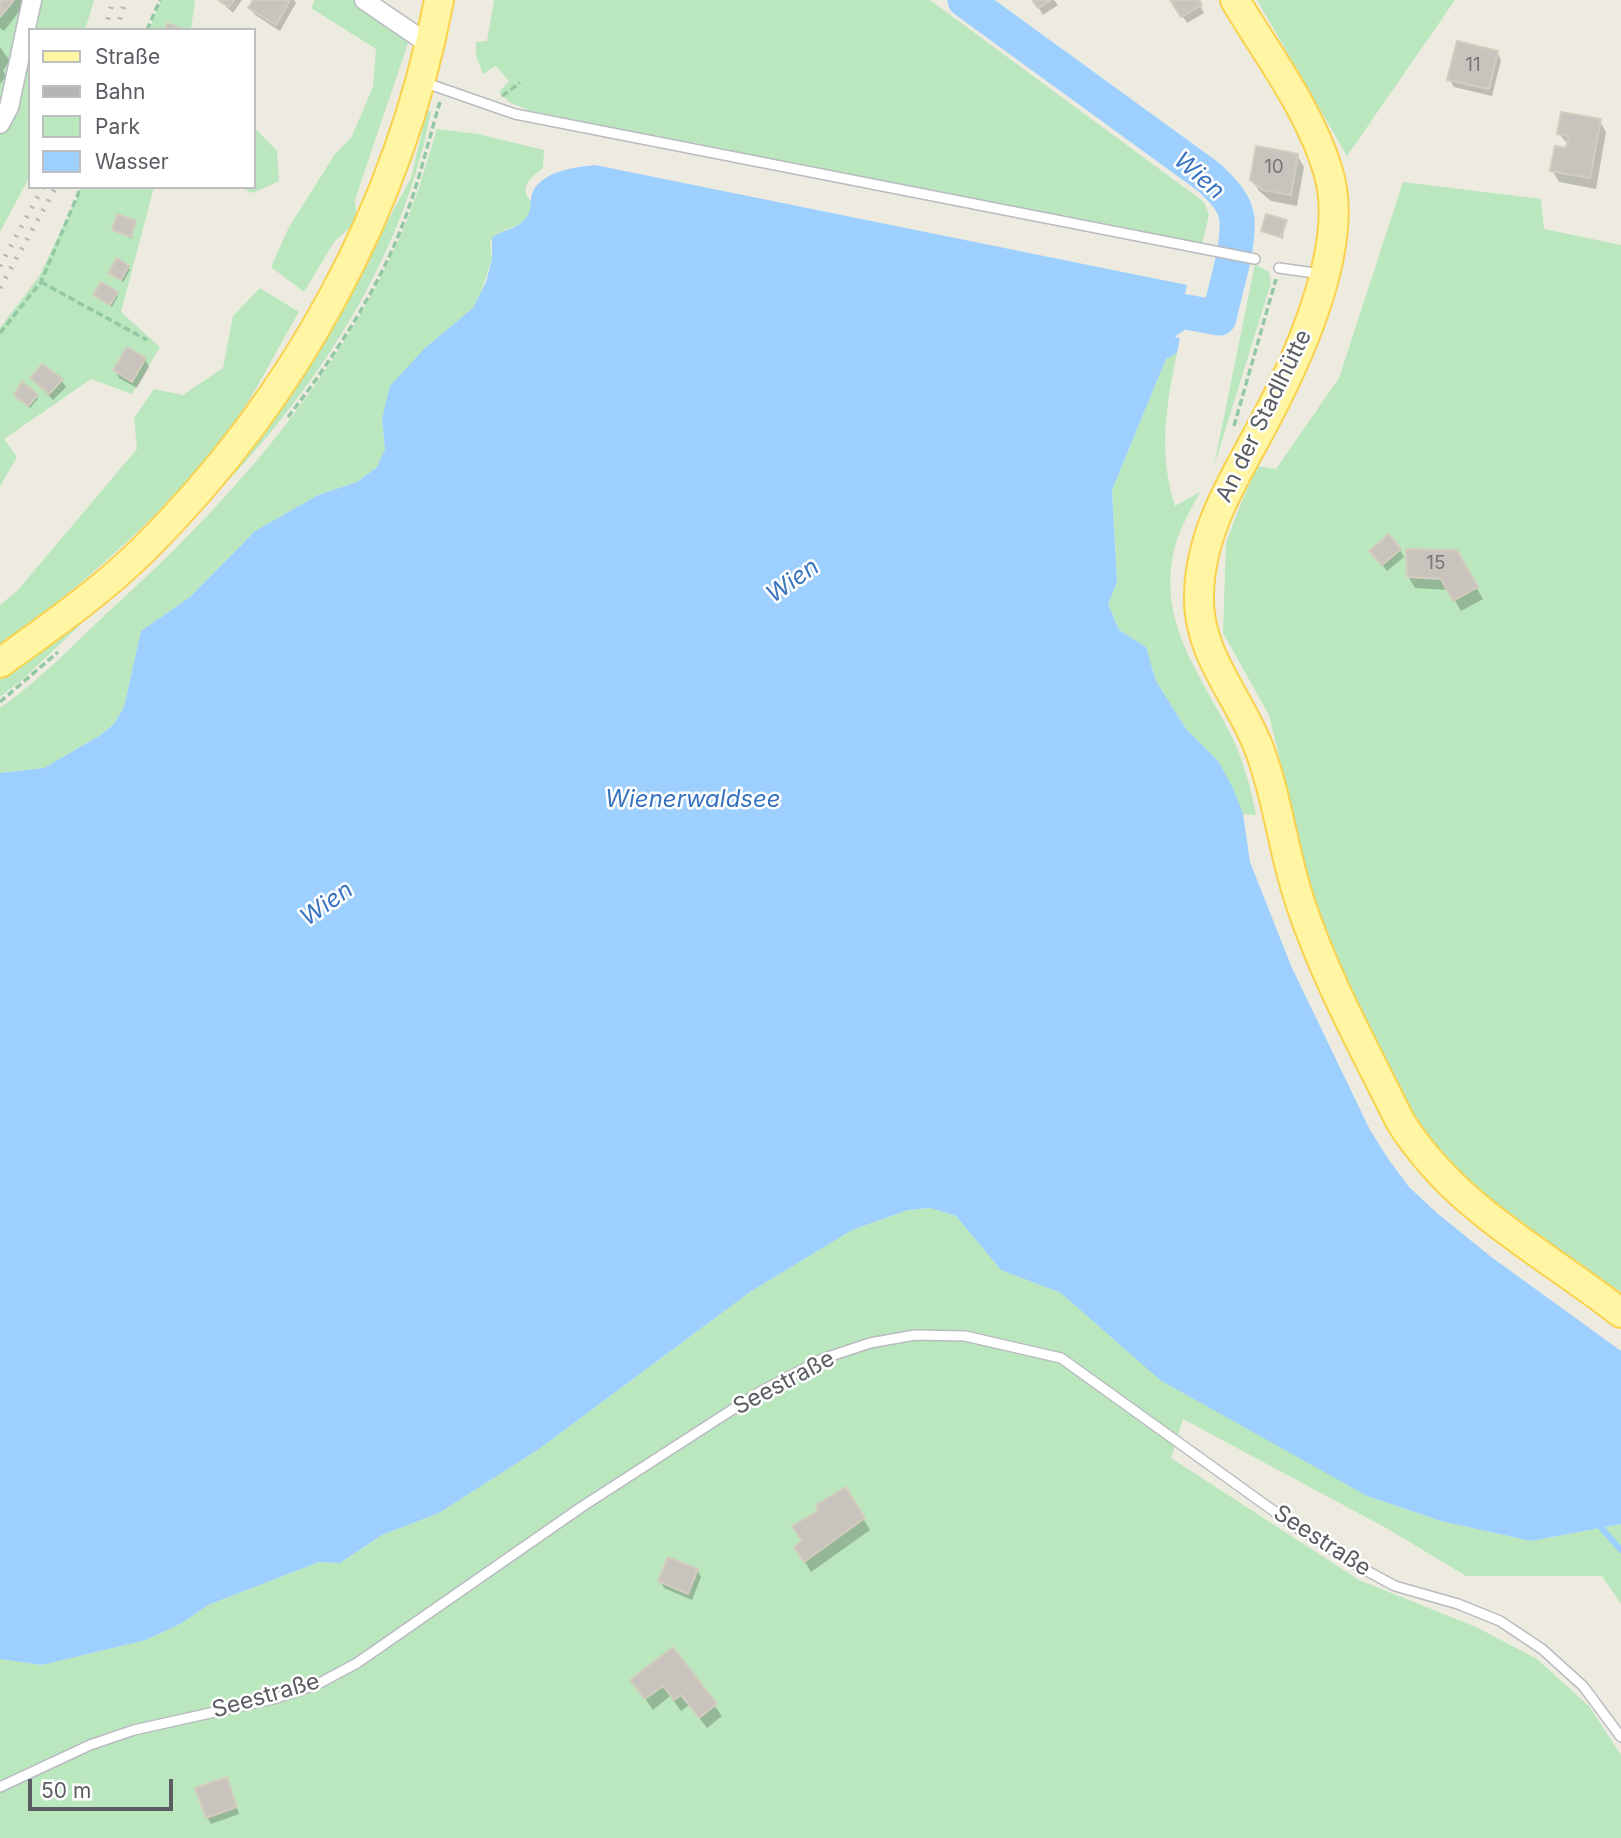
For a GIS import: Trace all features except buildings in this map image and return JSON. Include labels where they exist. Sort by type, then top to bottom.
[{"type":"main road","points":[[0,663],[67,615],[144,549],[244,436],[288,374],[335,294],[375,211],[421,81],[439,0]]},
{"type":"main road","name":"An der Stadlhütte","points":[[1235,0],[1312,131],[1329,172],[1332,216],[1324,274],[1310,325],[1295,361],[1222,502],[1201,560],[1198,597],[1201,626],[1210,654],[1246,721],[1270,783],[1290,866],[1313,937],[1344,1009],[1411,1139],[1454,1190],[1517,1240],[1621,1313]]},
{"type":"street","points":[[0,124],[9,107],[32,0]]},
{"type":"street","points":[[364,0],[430,45]]},
{"type":"lane","points":[[421,81],[515,114],[1255,259]]},
{"type":"lane","points":[[1279,268],[1324,274]]},
{"type":"lane","name":"Seestraße","points":[[0,1787],[90,1745],[134,1730],[273,1699],[318,1684],[357,1663],[583,1506],[758,1393],[822,1359],[870,1343],[915,1335],[965,1336],[1061,1358],[1296,1527],[1356,1565],[1395,1586],[1458,1604],[1500,1621],[1542,1649],[1583,1686],[1621,1737]]},
{"type":"path","points":[[148,28],[160,0]]},
{"type":"path","points":[[0,333],[41,282],[79,189]]},
{"type":"path","points":[[1231,438],[1279,268]]},
{"type":"path","points":[[41,282],[147,340]]},
{"type":"green space","points":[[0,0],[94,0],[86,28],[28,28],[28,180],[0,232]]},
{"type":"green space","points":[[161,0],[195,0],[191,28],[150,28]]},
{"type":"green space","points":[[315,0],[353,0],[409,40],[355,200],[357,221],[334,242],[304,292],[271,267],[289,227],[335,154],[351,138],[373,87],[376,49],[311,8]]},
{"type":"green space","points":[[494,0],[930,0],[1204,202],[1209,215],[1202,244],[531,111],[509,102],[499,92],[509,81],[496,66],[483,74],[476,56],[476,42],[487,41]]},
{"type":"green space","points":[[1257,0],[1455,0],[1347,156]]},
{"type":"green space","points":[[427,111],[431,111],[416,172],[394,232],[367,289],[335,344],[299,396],[259,446],[217,493],[172,537],[311,361],[411,178]]},
{"type":"green space","points":[[256,129],[277,151],[279,181],[253,193],[244,189],[256,189]]},
{"type":"green space","points":[[437,129],[478,134],[544,150],[543,168],[527,184],[526,193],[533,203],[524,220],[501,232],[490,242],[492,259],[473,308],[425,348],[382,419],[385,449],[377,467],[357,482],[318,495],[255,531],[190,597],[141,631],[124,707],[114,724],[99,736],[44,768],[0,773],[0,708],[55,662],[193,531],[233,488],[307,397],[370,297],[397,244],[414,202]]},
{"type":"green space","points":[[1403,182],[1541,199],[1544,229],[1621,245],[1621,1292],[1486,1203],[1435,1145],[1406,1103],[1339,970],[1317,912],[1269,715],[1223,633],[1226,542],[1256,466],[1276,469],[1339,378]]},
{"type":"green space","points":[[81,189],[153,189],[121,312],[160,347],[132,394],[91,379],[4,439],[17,457],[0,486],[0,328],[40,275]]},
{"type":"green space","points":[[1255,264],[1269,272],[1271,283],[1214,466]]},
{"type":"green space","points":[[260,288],[299,312],[225,436],[174,494],[120,549],[0,646],[0,605],[17,591],[137,449],[134,418],[154,389],[183,395],[223,368],[233,316]]},
{"type":"green space","points":[[1177,353],[1165,448],[1175,506],[1200,492],[1176,543],[1170,586],[1173,609],[1188,654],[1237,748],[1256,815],[1243,814],[1218,761],[1186,729],[1156,681],[1146,647],[1119,630],[1108,604],[1117,581],[1112,490],[1166,359]]},
{"type":"green space","points":[[152,557],[22,680],[0,697],[0,679],[62,635]]},
{"type":"green space","points":[[930,1208],[956,1216],[1001,1270],[1061,1293],[1367,1496],[1441,1521],[1531,1541],[1621,1524],[1621,1604],[1602,1576],[1466,1576],[1388,1529],[1183,1419],[1171,1458],[1359,1580],[1476,1627],[1537,1659],[1589,1706],[1621,1755],[1621,1838],[0,1838],[0,1659],[42,1665],[146,1640],[182,1623],[208,1605],[319,1562],[340,1563],[382,1535],[439,1513],[539,1449],[750,1292],[852,1230],[908,1210]]},
{"type":"water","name":"Wienerwaldsee","points":[[595,165],[1187,285],[1175,337],[1180,338],[1177,353],[1166,359],[1112,490],[1117,582],[1108,604],[1119,630],[1146,647],[1156,681],[1186,729],[1218,761],[1233,788],[1243,814],[1250,862],[1292,968],[1370,1130],[1389,1160],[1409,1187],[1437,1213],[1490,1256],[1621,1351],[1621,1524],[1531,1541],[1441,1521],[1367,1496],[1160,1380],[1061,1293],[1001,1270],[956,1216],[930,1208],[908,1210],[852,1230],[750,1292],[539,1449],[439,1513],[382,1535],[340,1563],[319,1562],[208,1605],[182,1623],[146,1640],[42,1665],[0,1659],[0,773],[44,768],[99,736],[114,724],[124,707],[141,631],[190,597],[255,531],[318,495],[357,482],[377,467],[385,449],[382,419],[390,386],[425,348],[473,308],[486,282],[492,259],[492,238],[525,219],[536,186],[550,175]]},
{"type":"waterway","name":"Wien","points":[[965,0],[1210,178],[1234,207],[1237,219],[1236,243],[1219,318],[1181,311],[1143,337]]},
{"type":"waterway","points":[[1597,1523],[1621,1550]]},
{"type":"railway","points":[[106,28],[113,0]]},
{"type":"railway","points":[[118,28],[125,0]]},
{"type":"railway","points":[[0,266],[42,189]]},
{"type":"railway","points":[[0,288],[55,189]]}]
